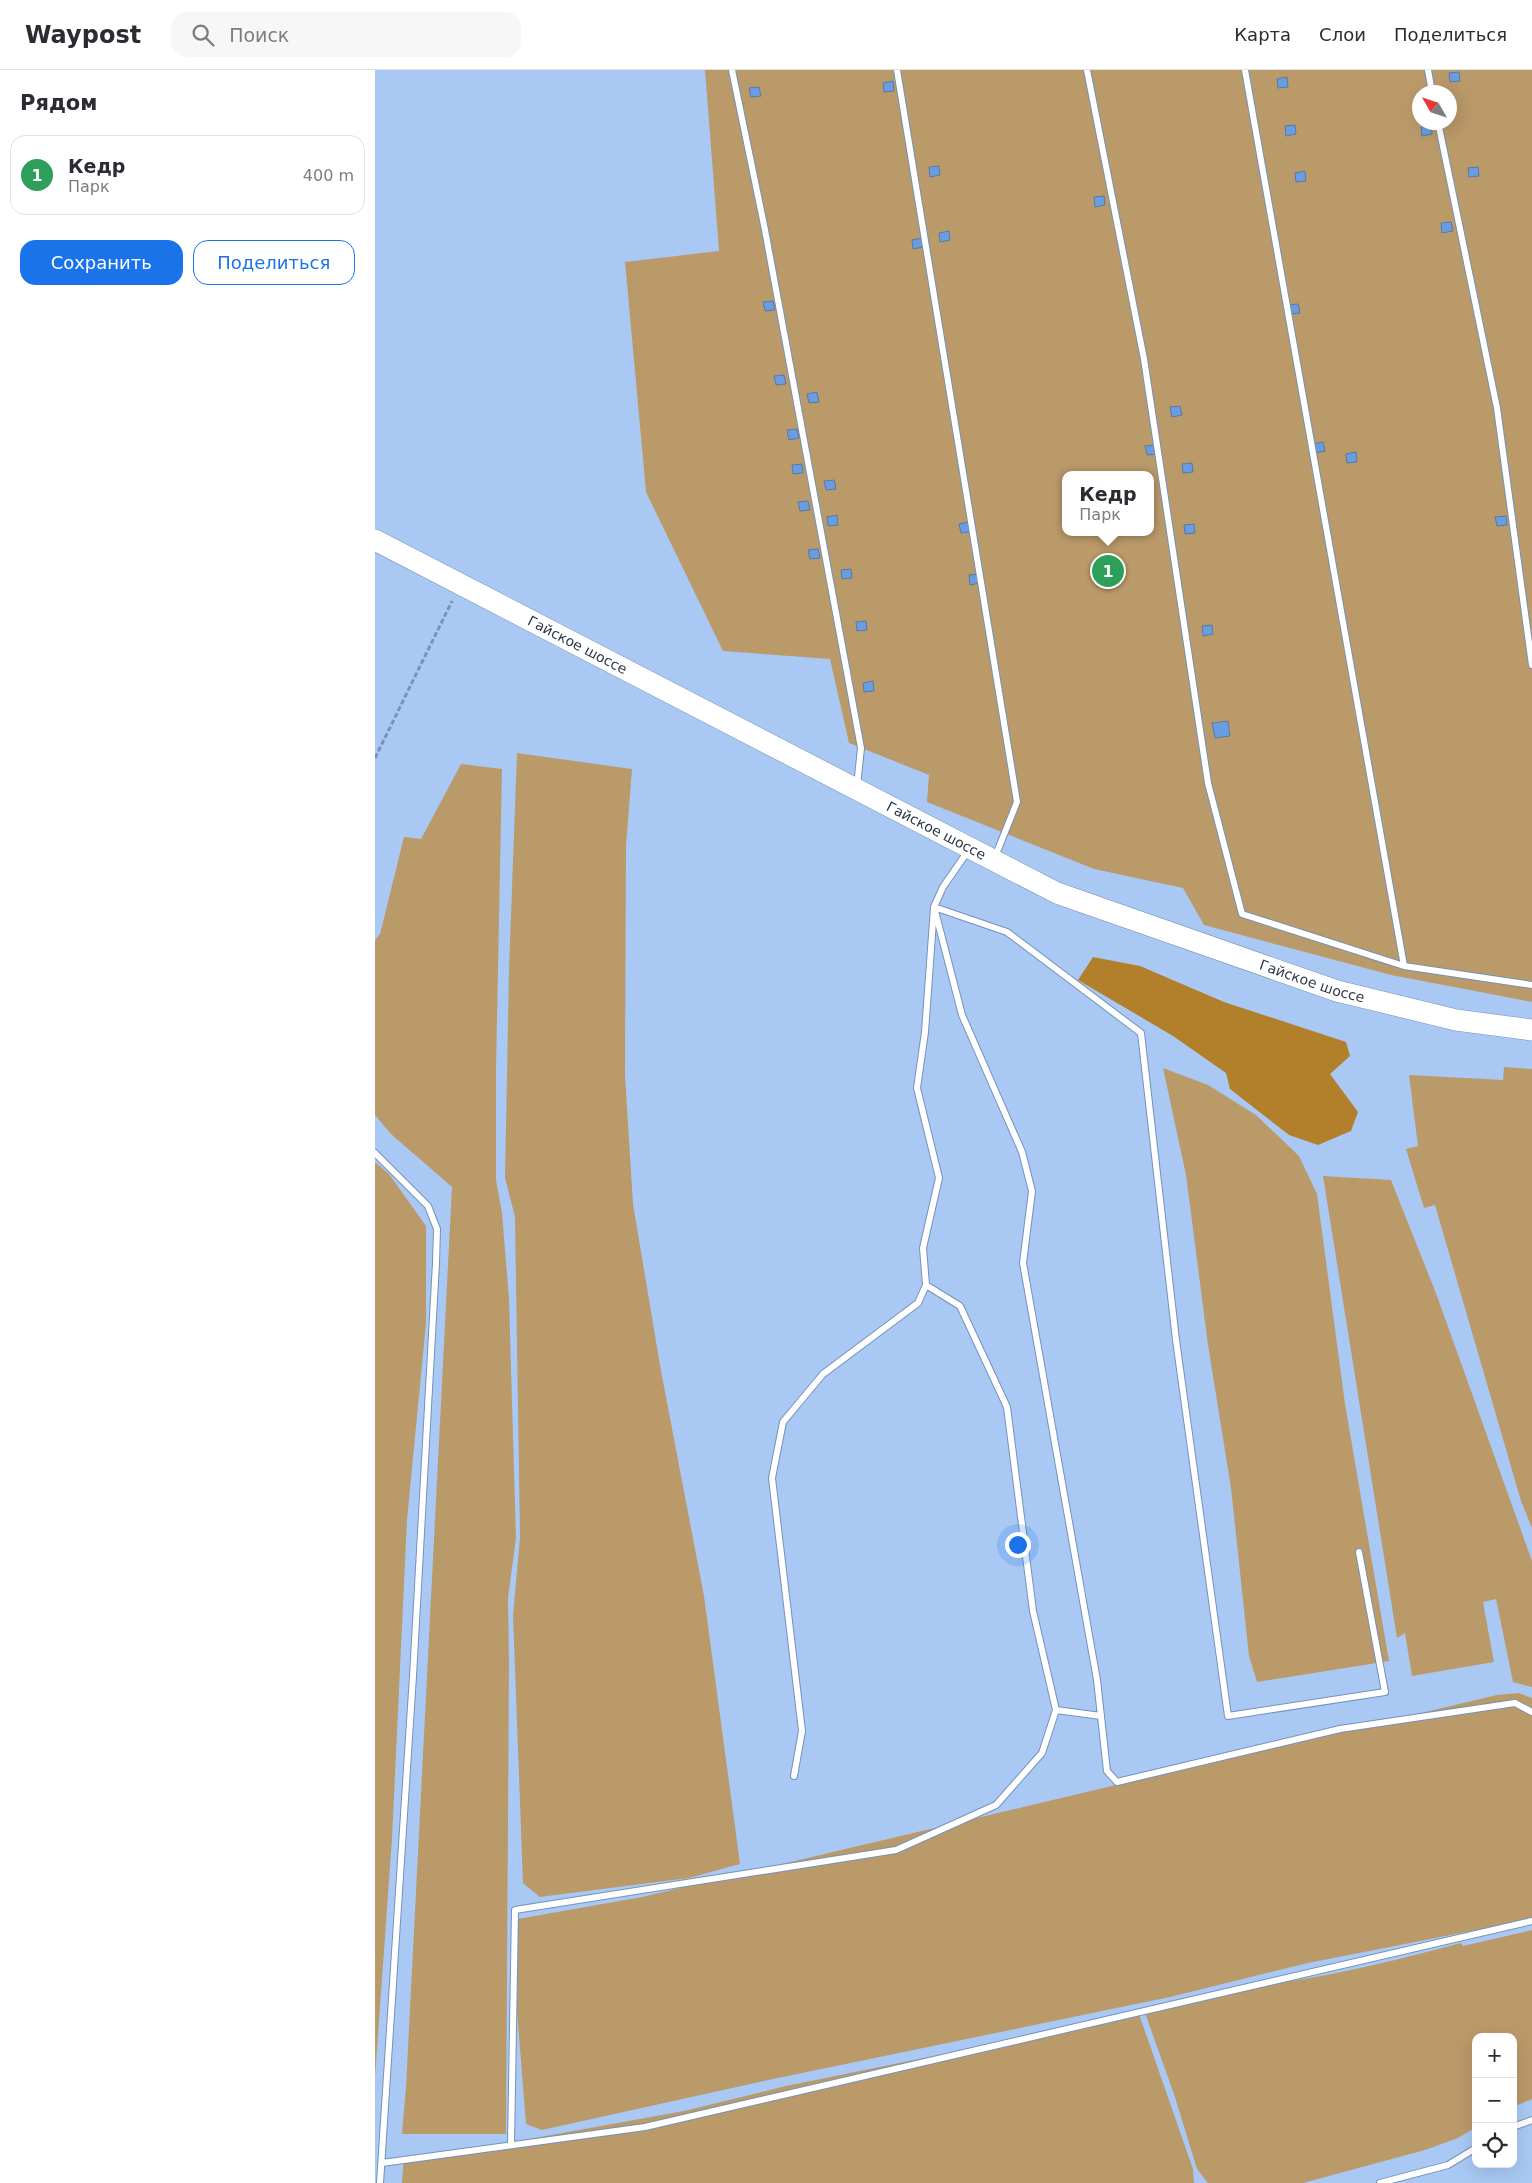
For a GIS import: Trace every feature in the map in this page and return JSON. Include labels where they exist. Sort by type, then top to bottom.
[{"type":"main road","name":"Гайское шоссе","points":[[375,540],[1057,893],[1337,991],[1456,1020],[1532,1030]]},
{"type":"lane","points":[[732,70],[765,230],[861,748],[857,790]]},
{"type":"lane","points":[[897,70],[1017,802],[994,860]]},
{"type":"lane","points":[[1087,70],[1144,359],[1208,783],[1242,914],[1404,966],[1532,985]]},
{"type":"lane","points":[[1245,70],[1404,966]]},
{"type":"lane","points":[[1427,70],[1430,85]]},
{"type":"lane","points":[[1440,130],[1497,408],[1532,665]]},
{"type":"lane","points":[[794,1776],[802,1731],[772,1478],[783,1422],[823,1374],[918,1303],[926,1285],[923,1248],[939,1178],[917,1088],[925,1032],[934,907],[943,887],[970,848]]},
{"type":"lane","points":[[934,907],[1007,932],[1141,1032],[1178,1350],[1228,1716],[1385,1692],[1359,1552]]},
{"type":"lane","points":[[934,907],[962,1015],[1022,1152],[1031,1191],[1023,1263],[1095,1670],[1107,1771],[1117,1782],[1340,1729],[1515,1703],[1532,1712]]},
{"type":"lane","points":[[375,1152],[428,1206],[437,1229],[437,1263],[413,1676],[381,2183]]},
{"type":"lane","points":[[511,2145],[515,1910],[896,1850],[996,1805],[1042,1753],[1056,1710],[1033,1611],[1007,1407],[960,1306],[926,1285]]},
{"type":"lane","points":[[1056,1710],[1101,1716]]},
{"type":"lane","points":[[382,2163],[645,2127],[1532,1921]]},
{"type":"lane","points":[[1517,2126],[1532,2120]]},
{"type":"lane","points":[[1380,2183],[1447,2165],[1472,2150]]},
{"type":"path","points":[[375,758],[460,584]]},
{"type":"shaded area","points":[[705,70],[1532,70],[1532,1002],[1391,975],[1204,925],[1183,888],[1094,869],[927,802],[929,775],[849,743],[830,659],[723,651],[646,492],[625,262],[719,251]]},
{"type":"shaded area","points":[[517,753],[632,769],[626,846],[625,1075],[633,1204],[661,1371],[704,1596],[740,1864],[689,1878],[540,1897],[523,1883],[513,1615],[520,1538],[515,1217],[505,1178],[509,969]]},
{"type":"shaded area","points":[[461,764],[502,769],[496,1069],[496,1180],[502,1213],[509,1299],[516,1538],[508,1598],[506,2134],[402,2134],[406,2087],[452,1187],[391,1134],[375,1115],[375,940],[380,934],[404,837],[421,839]]},
{"type":"shaded area","points":[[1093,957],[1140,966],[1224,1002],[1346,1042],[1350,1056],[1330,1074],[1358,1112],[1351,1131],[1318,1145],[1289,1135],[1230,1089],[1226,1073],[1173,1036],[1078,980]]},
{"type":"shaded area","points":[[1504,1067],[1532,1069],[1532,1528],[1521,1501],[1435,1205],[1424,1208],[1406,1149],[1418,1146],[1409,1075],[1503,1080]]},
{"type":"shaded area","points":[[1163,1068],[1208,1085],[1256,1115],[1299,1156],[1317,1194],[1345,1404],[1389,1661],[1257,1682],[1249,1656],[1231,1488],[1208,1345],[1186,1175]]},
{"type":"shaded area","points":[[375,1162],[389,1174],[426,1226],[426,1323],[407,1520],[392,1839],[375,2077]]},
{"type":"shaded area","points":[[1323,1176],[1391,1180],[1437,1296],[1532,1561],[1532,1687],[1513,1682],[1496,1599],[1483,1602],[1494,1662],[1412,1676],[1405,1633],[1397,1638]]},
{"type":"shaded area","points":[[1519,1693],[1532,1698],[1532,1919],[1308,1963],[1170,1997],[773,2079],[542,2130],[526,2124],[517,2011],[518,1919],[642,1897],[1497,1695]]},
{"type":"shaded area","points":[[1532,1930],[1532,2099],[1517,2105],[1517,2033],[1472,2033],[1472,2129],[1458,2138],[1425,2150],[1303,2183],[1208,2183],[1197,2169],[1174,2094],[1145,2013],[1284,1982],[1356,1969],[1461,1943],[1463,1946]]},
{"type":"shaded area","points":[[1139,2014],[1193,2169],[1194,2183],[402,2183],[404,2156],[451,2153],[684,2111],[786,2086]]},
{"type":"building","points":[[1459,72],[1460,81],[1450,82],[1449,73]]},
{"type":"building","points":[[1287,77],[1288,87],[1278,88],[1277,79]]},
{"type":"building","points":[[893,81],[894,91],[884,92],[883,83]]},
{"type":"building","points":[[759,87],[761,96],[751,97],[749,88]]},
{"type":"building","points":[[1295,125],[1296,134],[1286,136],[1285,126]]},
{"type":"building","points":[[1421,130],[1432,130],[1432,134],[1422,136]]},
{"type":"building","points":[[939,166],[940,175],[930,177],[929,167]]},
{"type":"building","points":[[1478,167],[1479,176],[1469,177],[1468,168]]},
{"type":"building","points":[[1305,171],[1306,181],[1296,182],[1295,173]]},
{"type":"building","points":[[1104,196],[1105,205],[1095,207],[1094,197]]},
{"type":"building","points":[[1451,222],[1453,231],[1442,233],[1441,223]]},
{"type":"building","points":[[949,231],[950,240],[940,242],[939,233]]},
{"type":"building","points":[[922,238],[923,247],[913,249],[912,240]]},
{"type":"building","points":[[773,301],[775,310],[765,311],[763,302]]},
{"type":"building","points":[[1298,304],[1300,313],[1290,314],[1288,305]]},
{"type":"building","points":[[784,375],[786,384],[776,385],[774,376]]},
{"type":"building","points":[[817,392],[819,402],[809,403],[807,394]]},
{"type":"building","points":[[1180,406],[1182,415],[1172,417],[1170,407]]},
{"type":"building","points":[[797,429],[799,438],[789,440],[787,430]]},
{"type":"building","points":[[1323,442],[1325,451],[1315,453],[1313,444]]},
{"type":"building","points":[[1156,445],[1157,454],[1147,455],[1145,446]]},
{"type":"building","points":[[1356,452],[1357,462],[1347,463],[1346,454]]},
{"type":"building","points":[[1192,463],[1193,472],[1183,473],[1182,464]]},
{"type":"building","points":[[802,464],[803,473],[793,474],[792,465]]},
{"type":"building","points":[[834,480],[836,489],[826,490],[824,481]]},
{"type":"building","points":[[808,501],[810,510],[800,511],[798,502]]},
{"type":"building","points":[[837,515],[838,525],[828,526],[827,517]]},
{"type":"building","points":[[1506,516],[1507,525],[1497,526],[1495,517]]},
{"type":"building","points":[[969,522],[971,532],[961,533],[959,524]]},
{"type":"building","points":[[1194,524],[1195,533],[1185,534],[1184,525]]},
{"type":"building","points":[[818,549],[820,558],[810,559],[808,550]]},
{"type":"building","points":[[851,569],[852,578],[842,579],[841,570]]},
{"type":"building","points":[[979,574],[980,583],[970,585],[969,575]]},
{"type":"building","points":[[866,621],[867,630],[857,631],[856,622]]},
{"type":"building","points":[[1212,625],[1213,634],[1203,636],[1202,626]]},
{"type":"building","points":[[873,681],[874,691],[864,692],[863,683]]},
{"type":"building","points":[[1228,721],[1230,736],[1215,738],[1212,723]]},
{"type":"place","name":"Кедр","points":[[1108,571]]}]
